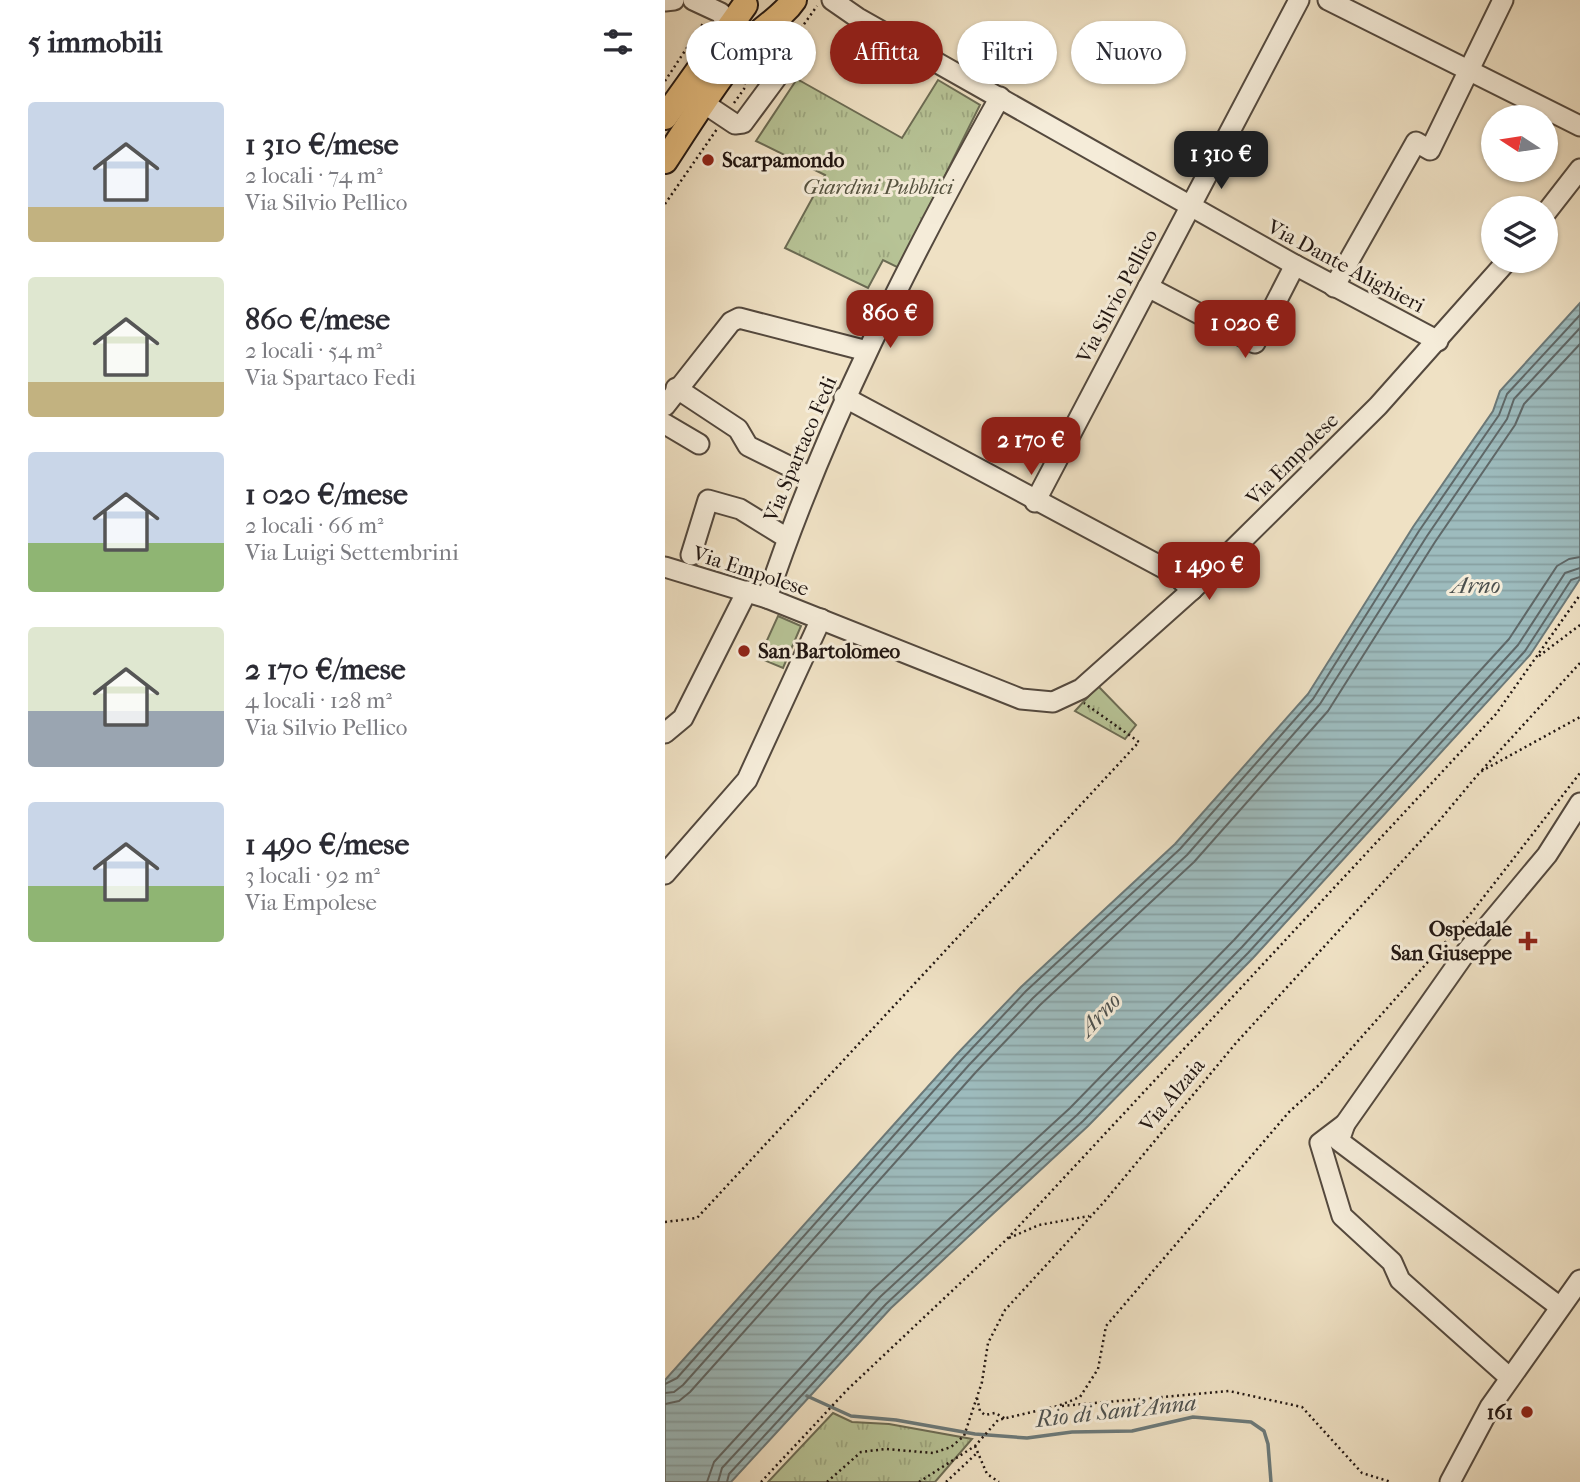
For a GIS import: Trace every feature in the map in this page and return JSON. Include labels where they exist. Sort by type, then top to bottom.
[{"type":"main road","points":[[781,21],[794,0]]},
{"type":"main road","points":[[732,21],[744,2],[754,14],[767,21]]},
{"type":"main road","points":[[665,117],[688,84]]},
{"type":"main road","points":[[665,161],[718,84]]},
{"type":"street","points":[[665,1],[674,0]]},
{"type":"street","points":[[692,0],[721,13],[725,21]]},
{"type":"street","name":"Via Dante Alighieri","points":[[832,0],[858,18],[1190,206],[1438,341]]},
{"type":"street","name":"Via Silvio Pellico","points":[[1035,502],[1299,0]]},
{"type":"street","points":[[1328,0],[1580,126]]},
{"type":"street","points":[[1334,286],[1416,142],[1430,150],[1503,0]]},
{"type":"street","points":[[698,84],[692,96],[735,124],[743,123],[772,84]]},
{"type":"street","name":"Via Spartaco Fedi","points":[[767,598],[787,538],[845,397],[1000,97]]},
{"type":"street","points":[[1558,197],[1580,169]]},
{"type":"street","points":[[1147,287],[1255,343],[1295,265]]},
{"type":"street","name":"Via Empolese","points":[[665,567],[689,566],[1021,699],[1053,702],[1081,689],[1192,590],[1378,406],[1497,273]]},
{"type":"street","points":[[665,406],[676,388],[731,322],[739,318],[867,351]]},
{"type":"street","points":[[676,388],[737,429],[748,446],[811,477]]},
{"type":"street","points":[[845,397],[1035,502],[1173,573],[1192,590]]},
{"type":"street","points":[[665,424],[699,444]]},
{"type":"street","points":[[689,566],[708,500],[740,509],[787,538]]},
{"type":"street","points":[[665,733],[683,718],[747,591]]},
{"type":"street","points":[[665,874],[747,780],[821,619]]},
{"type":"street","points":[[1573,1306],[1339,1141],[1345,1124],[1466,952],[1547,855],[1580,803]]},
{"type":"street","points":[[1345,1124],[1320,1143],[1342,1216],[1392,1262],[1400,1280],[1510,1378]]},
{"type":"street","points":[[1451,1482],[1573,1306],[1580,1279]]},
{"type":"street","points":[[1451,1482],[1472,1436],[1510,1378],[1573,1306]]},
{"type":"path","points":[[805,21],[821,0]]},
{"type":"path","points":[[665,81],[686,50]]},
{"type":"path","points":[[665,204],[725,118],[744,89],[744,84]]},
{"type":"path","points":[[761,1482],[837,1401],[1006,1240],[1496,714],[1580,595]]},
{"type":"path","points":[[1536,657],[1580,625]]},
{"type":"path","points":[[1480,772],[1580,663]]},
{"type":"path","points":[[665,1222],[697,1218],[1139,742],[1070,694]]},
{"type":"path","name":"Via Alzaia","points":[[827,1482],[861,1452],[887,1449],[933,1453],[951,1447],[964,1436],[982,1382],[988,1343],[1005,1310],[1091,1216],[1236,1042],[1439,821],[1480,772],[1580,717]]},
{"type":"path","points":[[1058,1406],[1080,1396],[1088,1386],[1098,1369],[1106,1326],[1289,1112],[1320,1084],[1472,912],[1580,773]]},
{"type":"path","points":[[1006,1240],[1038,1225],[1091,1216]]},
{"type":"path","points":[[919,1482],[975,1446],[998,1420],[1058,1406],[1229,1391],[1302,1407],[1362,1473],[1391,1482]]},
{"type":"path","points":[[977,1398],[980,1411],[985,1415],[995,1413],[1006,1419]]},
{"type":"path","points":[[975,1446],[987,1474],[999,1482]]},
{"type":"path","points":[[946,1482],[978,1452]]},
{"type":"green space","name":"Giardini Pubblici","points":[[943,83],[980,105],[899,268],[883,260],[868,288],[785,248],[825,175],[756,141],[794,84],[806,84],[902,138],[936,84]]},
{"type":"green space","points":[[778,616],[801,626],[783,668],[759,658]]},
{"type":"green space","points":[[1098,686],[1136,725],[1125,739],[1075,711]]},
{"type":"green space","points":[[833,1413],[852,1422],[889,1424],[972,1439],[935,1482],[768,1482]]},
{"type":"water","name":"Arno","points":[[1580,303],[1580,579],[1530,655],[1253,958],[1088,1126],[891,1308],[731,1482],[665,1482],[665,1380],[957,1054],[1021,987],[1175,844],[1308,694],[1413,527],[1493,411],[1500,391]]},
{"type":"waterway","name":"Rio di Sant'Anna","points":[[807,1396],[851,1416],[896,1420],[975,1434],[1027,1438],[1072,1432],[1132,1431],[1193,1417],[1251,1422],[1264,1431],[1268,1444],[1271,1482]]},
{"type":"place","name":"Scarpamondo","points":[[708,160]]},
{"type":"place","name":"San Bartolomeo","points":[[744,651]]},
{"type":"place","name":"Ospedale San Giuseppe","points":[[1528,941]]},
{"type":"place","name":"161","points":[[1527,1412]]}]
